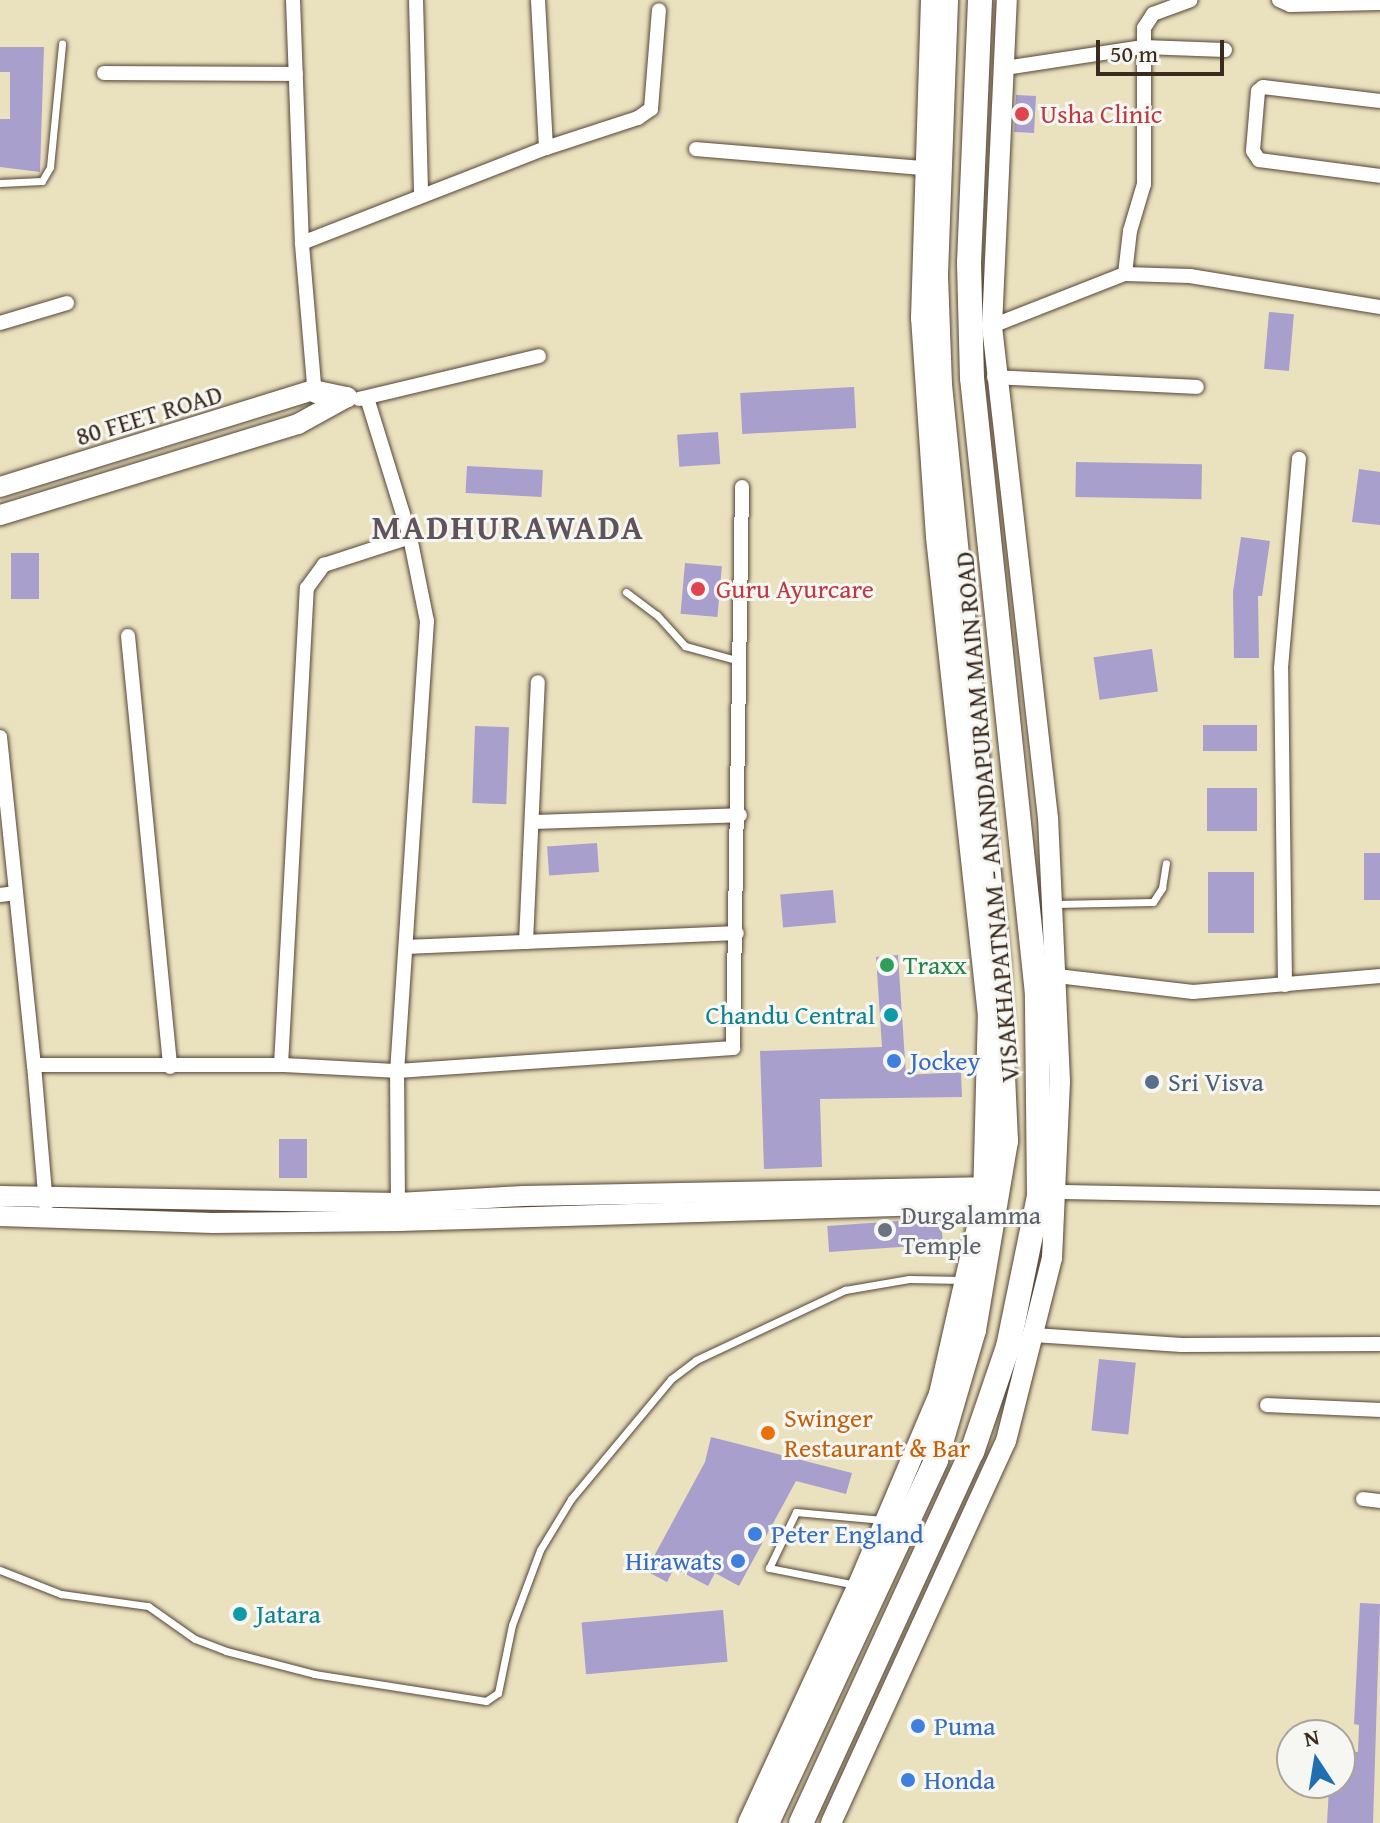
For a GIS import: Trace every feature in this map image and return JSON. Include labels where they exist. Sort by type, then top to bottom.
[{"type":"main road","name":"VISAKHAPATNAM - ANANDAPURAM MAIN ROAD","points":[[767,1823],[936,1460],[974,1330],[992,1194],[1006,1141],[998,964],[940,385],[936,274],[946,0]]},
{"type":"main road","name":"VISAKHAPATNAM - ANANDAPURAM MAIN ROAD","points":[[801,1823],[972,1452],[1008,1347],[1039,1196],[1037,994],[972,378],[969,263],[980,0]]},
{"type":"street","points":[[293,0],[302,243],[313,390],[319,412]]},
{"type":"street","points":[[416,0],[421,195]]},
{"type":"street","points":[[538,0],[546,148]]},
{"type":"street","points":[[748,1823],[858,1585],[939,1394],[992,1194],[988,1016],[936,537],[921,318],[931,0]]},
{"type":"street","points":[[831,1823],[1000,1455],[1052,1258],[1057,1192],[1057,976],[1048,818],[994,377],[992,326],[1007,0]]},
{"type":"street","points":[[1125,274],[1130,231],[1144,184],[1143,47],[1149,17],[1191,0]]},
{"type":"street","points":[[1279,0],[1290,5],[1380,3]]},
{"type":"street","points":[[302,243],[546,148],[638,118],[651,109],[659,10]]},
{"type":"street","points":[[1005,68],[1143,47],[1225,50]]},
{"type":"street","points":[[104,73],[296,74]]},
{"type":"street","points":[[1380,101],[1263,87],[1258,91],[1253,151],[1259,160],[1380,176]]},
{"type":"street","points":[[696,149],[924,168]]},
{"type":"street","points":[[992,326],[1125,274],[1190,276],[1380,307]]},
{"type":"street","points":[[0,323],[67,303]]},
{"type":"street","points":[[313,390],[368,401],[539,356]]},
{"type":"street","points":[[994,377],[1197,387]]},
{"type":"street","name":"80 FEET ROAD","points":[[0,487],[313,390]]},
{"type":"street","points":[[0,515],[298,424],[347,397]]},
{"type":"street","points":[[368,401],[410,537],[427,621],[397,1071],[398,1212]]},
{"type":"street","points":[[1285,985],[1281,668],[1299,459]]},
{"type":"street","points":[[34,1065],[281,1065],[397,1071],[733,1048],[740,815],[742,487]]},
{"type":"street","points":[[281,1065],[307,588],[324,565],[410,537]]},
{"type":"street","points":[[128,636],[170,1067]]},
{"type":"street","points":[[526,942],[538,682]]},
{"type":"street","points":[[0,737],[47,1219]]},
{"type":"street","points":[[533,822],[740,815]]},
{"type":"street","points":[[0,895],[16,893]]},
{"type":"street","points":[[406,947],[737,933]]},
{"type":"street","points":[[1057,976],[1193,992],[1380,976]]},
{"type":"street","points":[[1057,1192],[1380,1198]]},
{"type":"street","points":[[0,1196],[628,1218],[992,1194]]},
{"type":"street","points":[[0,1216],[47,1219],[398,1212]]},
{"type":"street","points":[[1034,1335],[1182,1345],[1380,1344]]},
{"type":"street","points":[[1267,1405],[1380,1410]]},
{"type":"street","points":[[1363,1499],[1380,1501]]},
{"type":"lane","points":[[0,183],[42,181],[50,167],[62,44]]},
{"type":"lane","points":[[626,592],[657,615],[685,646],[741,661]]},
{"type":"lane","points":[[1053,904],[1153,902],[1162,888],[1166,863]]},
{"type":"lane","points":[[0,1570],[61,1594],[148,1606],[195,1639],[226,1651],[314,1674],[486,1701],[498,1693],[512,1625],[540,1550],[579,1488],[671,1379],[737,1339],[845,1290],[909,1279],[968,1280]]},
{"type":"lane","points":[[858,1585],[769,1568],[796,1512],[886,1520]]},
{"type":"building","points":[[0,47],[44,47],[40,172],[0,167],[0,119],[10,119],[10,72],[0,72]]},
{"type":"building","points":[[1016,95],[1036,96],[1034,133],[1014,132]]},
{"type":"building","points":[[1269,312],[1294,314],[1289,371],[1264,369]]},
{"type":"building","points":[[854,387],[856,428],[742,434],[740,393]]},
{"type":"building","points":[[718,432],[720,464],[679,467],[677,435]]},
{"type":"building","points":[[1076,462],[1202,464],[1201,499],[1075,497]]},
{"type":"building","points":[[467,466],[543,470],[541,497],[466,493]]},
{"type":"building","points":[[1359,469],[1380,472],[1380,525],[1352,522]]},
{"type":"building","points":[[1241,537],[1270,541],[1262,596],[1258,596],[1259,658],[1234,658],[1233,592]]},
{"type":"building","points":[[11,553],[39,553],[39,599],[11,599]]},
{"type":"building","points":[[685,563],[722,566],[717,617],[681,614]]},
{"type":"building","points":[[1152,649],[1158,692],[1100,700],[1094,657]]},
{"type":"building","points":[[1203,725],[1257,725],[1257,751],[1203,751]]},
{"type":"building","points":[[475,726],[509,727],[506,804],[472,803]]},
{"type":"building","points":[[1207,788],[1257,788],[1257,831],[1207,831]]},
{"type":"building","points":[[597,843],[599,872],[549,875],[547,846]]},
{"type":"building","points":[[1364,853],[1380,853],[1380,900],[1364,900]]},
{"type":"building","points":[[1208,872],[1254,872],[1254,933],[1208,933]]},
{"type":"building","points":[[833,890],[836,923],[783,927],[780,895]]},
{"type":"building","points":[[898,955],[906,1075],[961,1072],[962,1097],[820,1099],[822,1167],[764,1169],[760,1051],[882,1047],[876,957]]},
{"type":"building","points":[[279,1139],[307,1139],[307,1178],[279,1178]]},
{"type":"building","name":"Durgalamma Temple","points":[[941,1218],[943,1244],[829,1252],[827,1226]]},
{"type":"building","points":[[1099,1359],[1136,1363],[1128,1434],[1091,1431]]},
{"type":"building","points":[[711,1437],[852,1473],[846,1494],[796,1481],[739,1586],[715,1573],[708,1586],[674,1568],[667,1582],[646,1571],[705,1462]]},
{"type":"building","points":[[1360,1603],[1380,1604],[1373,1823],[1327,1823],[1328,1799],[1356,1799],[1359,1725],[1354,1719]]},
{"type":"building","points":[[723,1610],[728,1662],[586,1674],[582,1622]]},
{"type":"place","name":"Usha Clinic","points":[[1022,114]]},
{"type":"place","name":"Guru Ayurcare","points":[[698,589]]},
{"type":"place","name":"Traxx","points":[[887,965]]},
{"type":"place","name":"Chandu Central","points":[[891,1015]]},
{"type":"place","name":"Jockey","points":[[894,1061]]},
{"type":"place","name":"Sri Visva","points":[[1152,1082]]},
{"type":"place","name":"Durgalamma Temple","points":[[885,1230]]},
{"type":"place","name":"Swinger Restaurant & Bar","points":[[768,1433]]},
{"type":"place","name":"Peter England","points":[[755,1534]]},
{"type":"place","name":"Hirawats","points":[[738,1561]]},
{"type":"place","name":"Jatara","points":[[240,1614]]},
{"type":"place","name":"Puma","points":[[918,1726]]},
{"type":"place","name":"Honda","points":[[908,1780]]},
{"type":"district","name":"MADHURAWADA","points":[[508,527]]}]
